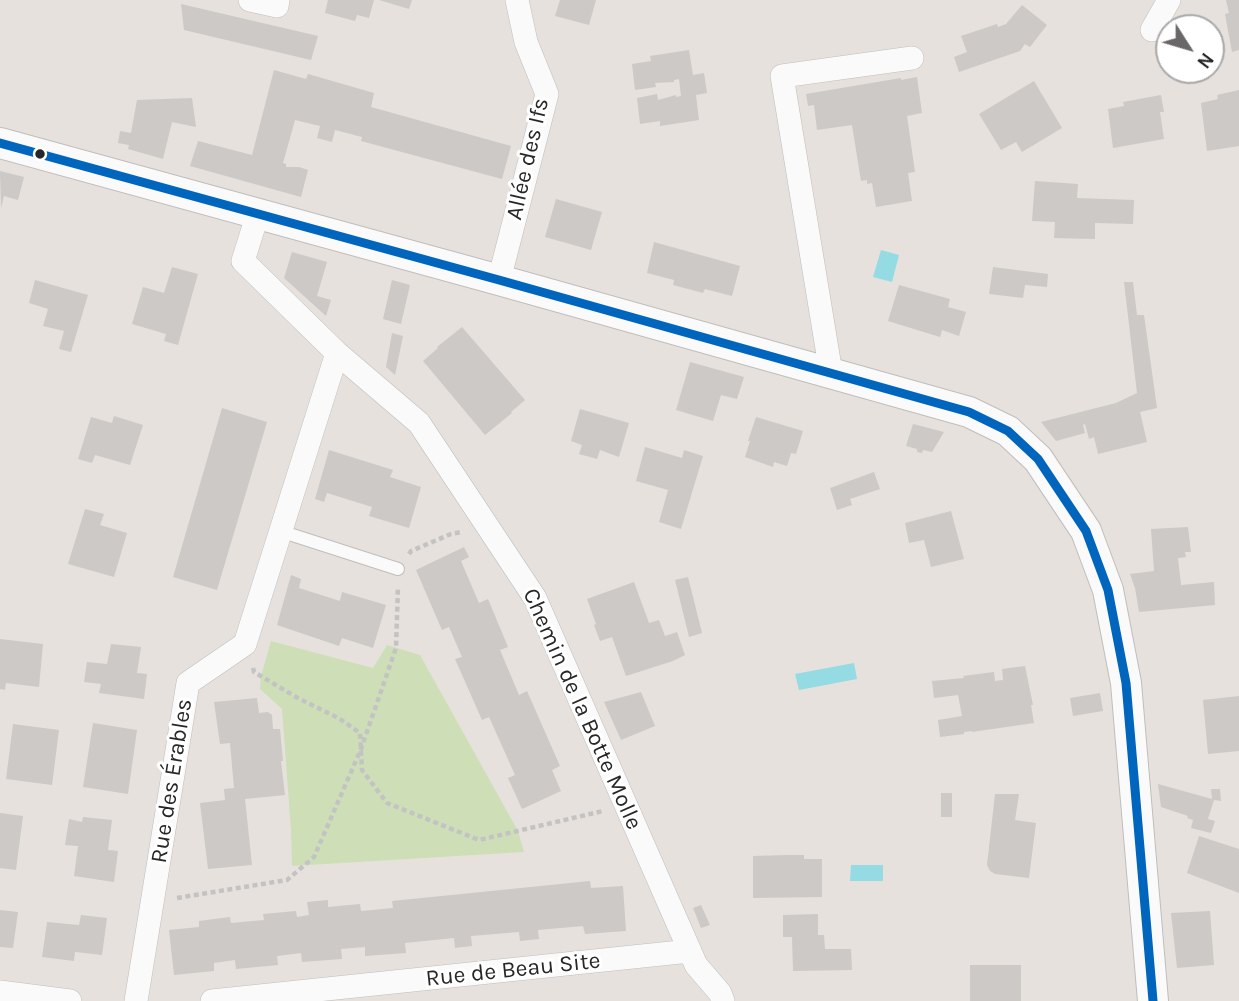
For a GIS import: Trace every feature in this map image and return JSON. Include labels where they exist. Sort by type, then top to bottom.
[{"type":"street","points":[[250,0],[277,6],[278,0]]},
{"type":"street","name":"Allée des Ifs","points":[[499,280],[547,94],[526,42],[517,0]]},
{"type":"street","points":[[1152,30],[1169,0]]},
{"type":"street","points":[[831,373],[782,76],[912,58]]},
{"type":"street","points":[[0,143],[969,412],[1008,431],[1038,459],[1086,531],[1108,590],[1125,682],[1153,1001]]},
{"type":"street","name":"Chemin de la Botte Molle","points":[[258,213],[243,261],[337,353],[419,422],[535,598],[696,965],[720,993],[723,1001]]},
{"type":"street","points":[[245,644],[337,353]]},
{"type":"street","name":"Rue des Érables","points":[[136,1001],[188,683],[245,644]]},
{"type":"street","name":"Rue de Beau Site","points":[[212,1001],[690,951]]},
{"type":"street","points":[[0,992],[70,1001]]},
{"type":"lane","points":[[280,531],[398,569]]},
{"type":"path","points":[[152,902],[287,880],[314,857],[361,749],[396,648],[398,569],[411,551],[484,522]]},
{"type":"path","points":[[245,644],[254,672],[340,719],[360,733],[362,770],[387,803],[479,841],[603,811],[627,808]]},
{"type":"green space","points":[[271,641],[373,668],[387,645],[420,655],[518,831],[524,852],[292,866],[282,709],[260,689]]},
{"type":"water","points":[[881,250],[899,255],[892,282],[873,277]]},
{"type":"water","points":[[854,663],[857,679],[799,690],[795,674]]},
{"type":"water","points":[[851,865],[883,865],[883,881],[850,881]]},
{"type":"building","points":[[328,0],[374,0],[369,18],[357,15],[355,21],[325,13]]},
{"type":"building","points":[[379,0],[412,0],[409,9]]},
{"type":"building","points":[[560,0],[596,0],[589,25],[555,16]]},
{"type":"building","points":[[1226,0],[1239,0],[1239,50],[1232,52],[1225,14],[1229,13]]},
{"type":"building","points":[[181,4],[318,36],[311,60],[184,30]]},
{"type":"building","points":[[1022,5],[1047,25],[1030,47],[1025,44],[1020,51],[959,72],[954,57],[967,52],[961,36],[997,24],[998,27],[1006,24]]},
{"type":"building","points":[[689,50],[693,75],[704,73],[707,93],[696,95],[699,120],[660,126],[660,121],[640,124],[637,98],[657,94],[658,100],[681,96],[679,79],[674,82],[655,83],[656,87],[635,90],[632,64],[651,61],[650,56]]},
{"type":"building","points":[[274,70],[306,79],[308,74],[374,93],[371,107],[511,146],[502,179],[361,141],[362,137],[335,130],[332,142],[317,138],[320,126],[295,120],[283,163],[286,167],[308,170],[301,197],[190,166],[198,141],[252,155]]},
{"type":"building","points":[[917,77],[922,113],[907,116],[915,172],[908,173],[912,201],[876,207],[872,183],[861,181],[852,125],[817,130],[814,105],[808,106],[806,94]]},
{"type":"building","points":[[1034,81],[1062,128],[1022,152],[1016,142],[1001,150],[979,114]]},
{"type":"building","points":[[1239,90],[1239,146],[1207,151],[1201,103],[1218,99],[1217,95]]},
{"type":"building","points":[[1161,95],[1164,112],[1160,112],[1164,139],[1113,148],[1108,109],[1124,106],[1123,102]]},
{"type":"building","points":[[192,98],[196,127],[172,122],[163,159],[128,149],[129,145],[118,143],[120,131],[131,133],[137,100]]},
{"type":"building","points":[[0,171],[24,177],[18,200],[4,196],[1,208]]},
{"type":"building","points":[[1035,181],[1078,184],[1077,198],[1134,200],[1133,224],[1095,223],[1095,239],[1054,238],[1055,222],[1032,221]]},
{"type":"building","points":[[556,199],[602,212],[591,250],[545,237]]},
{"type":"building","points":[[654,242],[740,266],[732,296],[705,289],[703,293],[673,285],[674,280],[647,273]]},
{"type":"building","points":[[292,252],[327,262],[317,296],[331,300],[326,316],[284,278]]},
{"type":"building","points":[[172,267],[198,274],[178,345],[164,341],[166,334],[132,324],[143,287],[164,293]]},
{"type":"building","points":[[993,267],[1048,274],[1047,287],[1025,285],[1023,298],[989,294]]},
{"type":"building","points":[[35,280],[88,295],[71,352],[59,349],[64,331],[43,326],[48,309],[29,303]]},
{"type":"building","points":[[392,280],[410,285],[401,324],[383,319]]},
{"type":"building","points":[[1124,282],[1133,282],[1137,315],[1144,315],[1157,408],[1140,412],[1147,442],[1098,454],[1094,437],[1089,439],[1085,424],[1085,433],[1056,441],[1041,422],[1116,403],[1137,393]]},
{"type":"building","points":[[899,285],[950,299],[948,307],[966,312],[959,336],[942,330],[940,337],[888,321]]},
{"type":"building","points":[[462,327],[525,400],[485,435],[423,361]]},
{"type":"building","points":[[392,333],[403,336],[395,375],[386,367]]},
{"type":"building","points":[[690,362],[744,377],[737,399],[721,395],[713,421],[676,410]]},
{"type":"building","points":[[222,408],[267,422],[217,590],[173,577]]},
{"type":"building","points":[[580,409],[629,423],[619,457],[600,450],[597,459],[579,454],[582,445],[571,441]]},
{"type":"building","points":[[114,416],[143,425],[130,465],[95,455],[92,463],[78,459],[91,417],[112,423]]},
{"type":"building","points":[[756,417],[803,431],[796,454],[791,453],[787,466],[774,462],[773,467],[745,457]]},
{"type":"building","points":[[913,424],[944,432],[932,452],[917,452],[917,449],[906,446]]},
{"type":"building","points":[[645,447],[682,458],[684,450],[703,456],[681,529],[659,522],[668,490],[636,481]]},
{"type":"building","points":[[329,450],[393,470],[390,477],[421,487],[409,528],[369,516],[372,507],[327,493],[324,502],[315,499]]},
{"type":"building","points":[[874,472],[880,489],[850,499],[852,505],[837,510],[830,488]]},
{"type":"building","points":[[85,509],[104,514],[100,525],[127,533],[114,577],[68,564]]},
{"type":"building","points":[[951,511],[964,559],[931,567],[924,540],[909,543],[905,523]]},
{"type":"building","points":[[1188,527],[1191,552],[1185,552],[1186,557],[1178,558],[1181,585],[1214,582],[1215,605],[1139,612],[1130,574],[1154,571],[1151,529]]},
{"type":"building","points":[[464,547],[469,557],[461,561],[479,603],[488,599],[508,647],[500,650],[519,695],[527,691],[560,766],[552,770],[561,791],[522,809],[508,778],[515,775],[489,717],[482,720],[455,659],[462,657],[449,627],[442,630],[416,570]]},
{"type":"building","points":[[291,575],[301,579],[299,588],[340,601],[342,592],[386,605],[373,648],[342,638],[339,646],[277,625]]},
{"type":"building","points":[[688,577],[702,633],[689,637],[675,580]]},
{"type":"building","points":[[634,582],[649,623],[659,620],[665,636],[677,632],[685,655],[626,676],[612,637],[600,641],[587,599]]},
{"type":"building","points":[[0,639],[43,644],[39,687],[6,683],[5,690],[0,689]]},
{"type":"building","points":[[111,644],[141,647],[137,673],[147,674],[144,699],[99,693],[101,684],[84,682],[87,662],[107,664]]},
{"type":"building","points":[[1025,666],[1034,723],[940,737],[938,720],[962,716],[958,695],[934,698],[932,681],[994,672],[995,681],[1003,680],[1002,669]]},
{"type":"building","points":[[641,692],[655,726],[621,740],[604,702]]},
{"type":"building","points":[[1100,693],[1103,711],[1073,716],[1070,698]]},
{"type":"building","points":[[1239,696],[1239,751],[1208,754],[1203,700]]},
{"type":"building","points":[[257,698],[259,713],[268,712],[272,715],[273,729],[280,729],[285,795],[245,799],[252,865],[208,869],[200,803],[225,800],[224,789],[234,788],[230,743],[220,744],[214,702]]},
{"type":"building","points":[[93,723],[137,730],[128,794],[83,787]]},
{"type":"building","points":[[13,724],[59,730],[52,785],[6,779]]},
{"type":"building","points":[[1158,784],[1212,799],[1211,789],[1220,789],[1221,801],[1214,800],[1208,819],[1215,821],[1211,833],[1191,828],[1193,820],[1187,818],[1188,816],[1161,807]]},
{"type":"building","points":[[941,793],[952,793],[952,817],[941,817]]},
{"type":"building","points":[[995,794],[1019,794],[1015,820],[1036,823],[1029,878],[995,874],[987,865]]},
{"type":"building","points":[[0,813],[23,816],[16,870],[0,868]]},
{"type":"building","points":[[83,817],[112,820],[108,850],[118,851],[114,882],[74,876],[78,846],[65,845],[69,819],[82,822]]},
{"type":"building","points":[[1199,836],[1239,849],[1239,893],[1187,873]]},
{"type":"building","points":[[804,855],[804,859],[822,859],[822,897],[753,898],[753,856]]},
{"type":"building","points":[[590,881],[591,888],[623,886],[626,931],[585,934],[583,926],[538,930],[539,939],[520,941],[519,932],[471,936],[472,946],[455,948],[454,938],[405,943],[406,953],[365,956],[365,947],[341,949],[342,959],[302,962],[301,953],[277,956],[278,965],[236,969],[235,960],[214,963],[214,971],[174,975],[169,930],[199,927],[199,921],[230,917],[231,923],[264,920],[263,914],[296,911],[297,917],[309,915],[307,902],[328,900],[328,907],[360,904],[361,911],[393,908],[392,901]]},
{"type":"building","points":[[701,905],[710,925],[701,928],[693,908]]},
{"type":"building","points":[[0,910],[18,912],[13,948],[0,947]]},
{"type":"building","points":[[1210,911],[1214,965],[1177,968],[1171,913]]},
{"type":"building","points":[[818,914],[818,935],[824,935],[825,949],[851,949],[852,970],[793,971],[792,937],[783,937],[783,915]]},
{"type":"building","points":[[81,915],[107,918],[102,955],[75,952],[74,961],[42,957],[47,922],[79,925]]},
{"type":"building","points":[[970,965],[1021,965],[1021,1001],[970,1001]]},
{"type":"transit line","points":[[0,143],[969,412],[1008,431],[1038,459],[1086,531],[1108,590],[1126,683],[1153,1001]]}]
